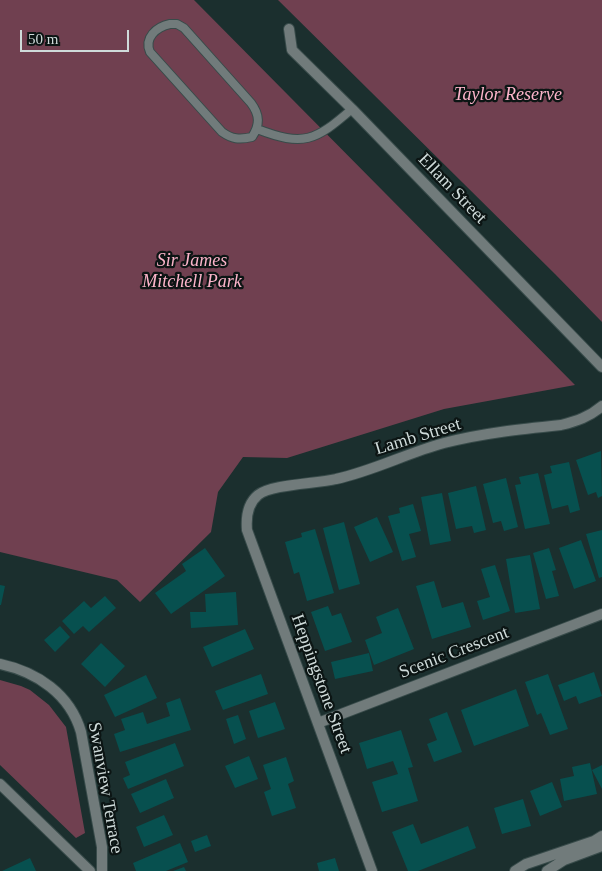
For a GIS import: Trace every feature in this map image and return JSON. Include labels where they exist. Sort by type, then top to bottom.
[{"type":"street","name":"Ellam Street","points":[[289,29],[292,50],[352,109],[602,367]]},
{"type":"street","name":"Lamb Street","points":[[249,508],[258,495],[273,488],[336,479],[386,464],[419,451],[469,437],[574,422],[590,416],[602,406]]},
{"type":"street","name":"Heppingstone Street","points":[[249,508],[246,520],[247,530],[372,871]]},
{"type":"street","name":"Scenic Crescent","points":[[318,723],[602,614]]},
{"type":"street","name":"Swanview Terrace","points":[[0,664],[21,670],[40,680],[62,697],[75,715],[81,732],[102,847],[102,871]]},
{"type":"street","name":"Swanview Terrace","points":[[1,786],[90,871]]},
{"type":"street","points":[[547,871],[558,858],[602,836]]},
{"type":"street","points":[[515,871],[526,864],[558,858],[602,846]]},
{"type":"lane","points":[[177,24],[184,28],[252,103],[257,111],[259,120],[257,129],[252,137],[241,140],[231,138],[222,132],[150,52],[148,40],[152,34],[163,25],[177,24]]},
{"type":"lane","points":[[257,129],[277,137],[303,140],[321,134],[352,109]]},
{"type":"green space","name":"Sir James Mitchell Park","points":[[0,0],[194,0],[575,385],[444,409],[287,458],[243,457],[218,492],[211,532],[140,602],[117,580],[0,552]]},
{"type":"green space","name":"Taylor Reserve","points":[[278,0],[602,0],[602,322],[555,274]]},
{"type":"green space","points":[[0,680],[30,690],[49,705],[66,727],[85,833],[76,838],[0,765]]},
{"type":"building","points":[[601,451],[602,496],[598,498],[596,492],[588,495],[576,460]]},
{"type":"building","points":[[569,462],[580,510],[570,513],[568,505],[552,509],[544,475],[552,473],[550,466]]},
{"type":"building","points":[[538,473],[550,524],[525,529],[515,485],[521,484],[519,477]]},
{"type":"building","points":[[506,478],[518,527],[504,531],[501,521],[493,523],[483,484]]},
{"type":"building","points":[[476,486],[486,530],[474,533],[472,526],[456,529],[448,493]]},
{"type":"building","points":[[442,493],[451,541],[430,545],[421,497]]},
{"type":"building","points":[[413,504],[421,531],[409,534],[416,557],[402,561],[388,516],[400,513],[399,508]]},
{"type":"building","points":[[377,517],[393,552],[370,562],[354,527]]},
{"type":"building","points":[[344,522],[360,584],[339,590],[323,528]]},
{"type":"building","points":[[315,529],[334,593],[307,601],[299,572],[294,574],[285,542],[302,537],[301,533]]},
{"type":"building","points":[[602,530],[602,577],[599,578],[586,534]]},
{"type":"building","points":[[581,540],[596,581],[574,589],[559,548]]},
{"type":"building","points":[[205,548],[225,576],[171,614],[155,593],[186,571],[182,564]]},
{"type":"building","points":[[549,548],[556,570],[552,571],[559,596],[546,599],[533,553]]},
{"type":"building","points":[[530,555],[540,609],[515,613],[506,559]]},
{"type":"building","points":[[495,565],[510,611],[483,620],[477,601],[490,597],[481,569]]},
{"type":"building","points":[[434,581],[442,608],[463,602],[471,627],[432,639],[416,586]]},
{"type":"building","points":[[0,585],[5,586],[1,605],[0,605]]},
{"type":"building","points":[[236,592],[238,625],[191,628],[190,612],[206,612],[205,594]]},
{"type":"building","points":[[105,596],[116,608],[89,632],[83,626],[74,634],[62,621],[84,601],[91,608]]},
{"type":"building","points":[[328,606],[332,616],[341,613],[352,642],[325,651],[311,612]]},
{"type":"building","points":[[398,608],[414,649],[374,665],[365,640],[382,633],[376,617]]},
{"type":"building","points":[[60,626],[70,637],[55,652],[44,640]]},
{"type":"building","points":[[245,629],[254,649],[212,667],[203,647]]},
{"type":"building","points":[[101,643],[125,666],[105,687],[81,664]]},
{"type":"building","points":[[369,653],[373,671],[335,679],[331,662]]},
{"type":"building","points":[[594,672],[602,696],[579,704],[576,696],[564,701],[558,685]]},
{"type":"building","points":[[261,674],[268,694],[223,710],[215,691]]},
{"type":"building","points":[[548,674],[568,729],[550,735],[541,713],[537,715],[525,682]]},
{"type":"building","points":[[146,675],[157,698],[115,717],[104,695]]},
{"type":"building","points":[[516,689],[529,726],[474,746],[461,710]]},
{"type":"building","points":[[180,698],[191,730],[120,752],[114,734],[125,730],[121,719],[143,712],[147,724],[170,716],[166,703]]},
{"type":"building","points":[[275,702],[285,729],[258,738],[249,711]]},
{"type":"building","points":[[447,712],[462,752],[434,762],[427,744],[437,740],[429,719]]},
{"type":"building","points":[[238,715],[246,739],[234,744],[226,719]]},
{"type":"building","points":[[401,730],[413,767],[408,768],[418,801],[382,812],[372,782],[398,774],[393,761],[367,769],[359,743]]},
{"type":"building","points":[[175,743],[184,766],[128,789],[123,778],[130,775],[125,762]]},
{"type":"building","points":[[249,756],[258,779],[235,788],[225,766]]},
{"type":"building","points":[[286,757],[294,781],[288,784],[296,808],[272,816],[264,792],[271,789],[263,765]]},
{"type":"building","points":[[590,763],[597,794],[564,801],[560,779],[574,776],[572,767]]},
{"type":"building","points":[[602,765],[602,789],[592,770]]},
{"type":"building","points":[[166,779],[174,798],[140,813],[131,794]]},
{"type":"building","points":[[552,782],[562,807],[540,816],[530,791]]},
{"type":"building","points":[[523,799],[531,826],[502,834],[494,808]]},
{"type":"building","points":[[164,815],[173,835],[144,847],[136,827]]},
{"type":"building","points":[[413,824],[421,844],[468,826],[476,848],[418,871],[408,871],[392,832]]},
{"type":"building","points":[[207,835],[211,846],[195,852],[191,841]]},
{"type":"building","points":[[180,843],[188,862],[166,871],[136,871],[133,863]]},
{"type":"building","points":[[30,858],[36,871],[2,871]]},
{"type":"building","points":[[335,858],[339,871],[319,871],[317,863]]},
{"type":"building","points":[[184,867],[186,871],[173,871]]}]
